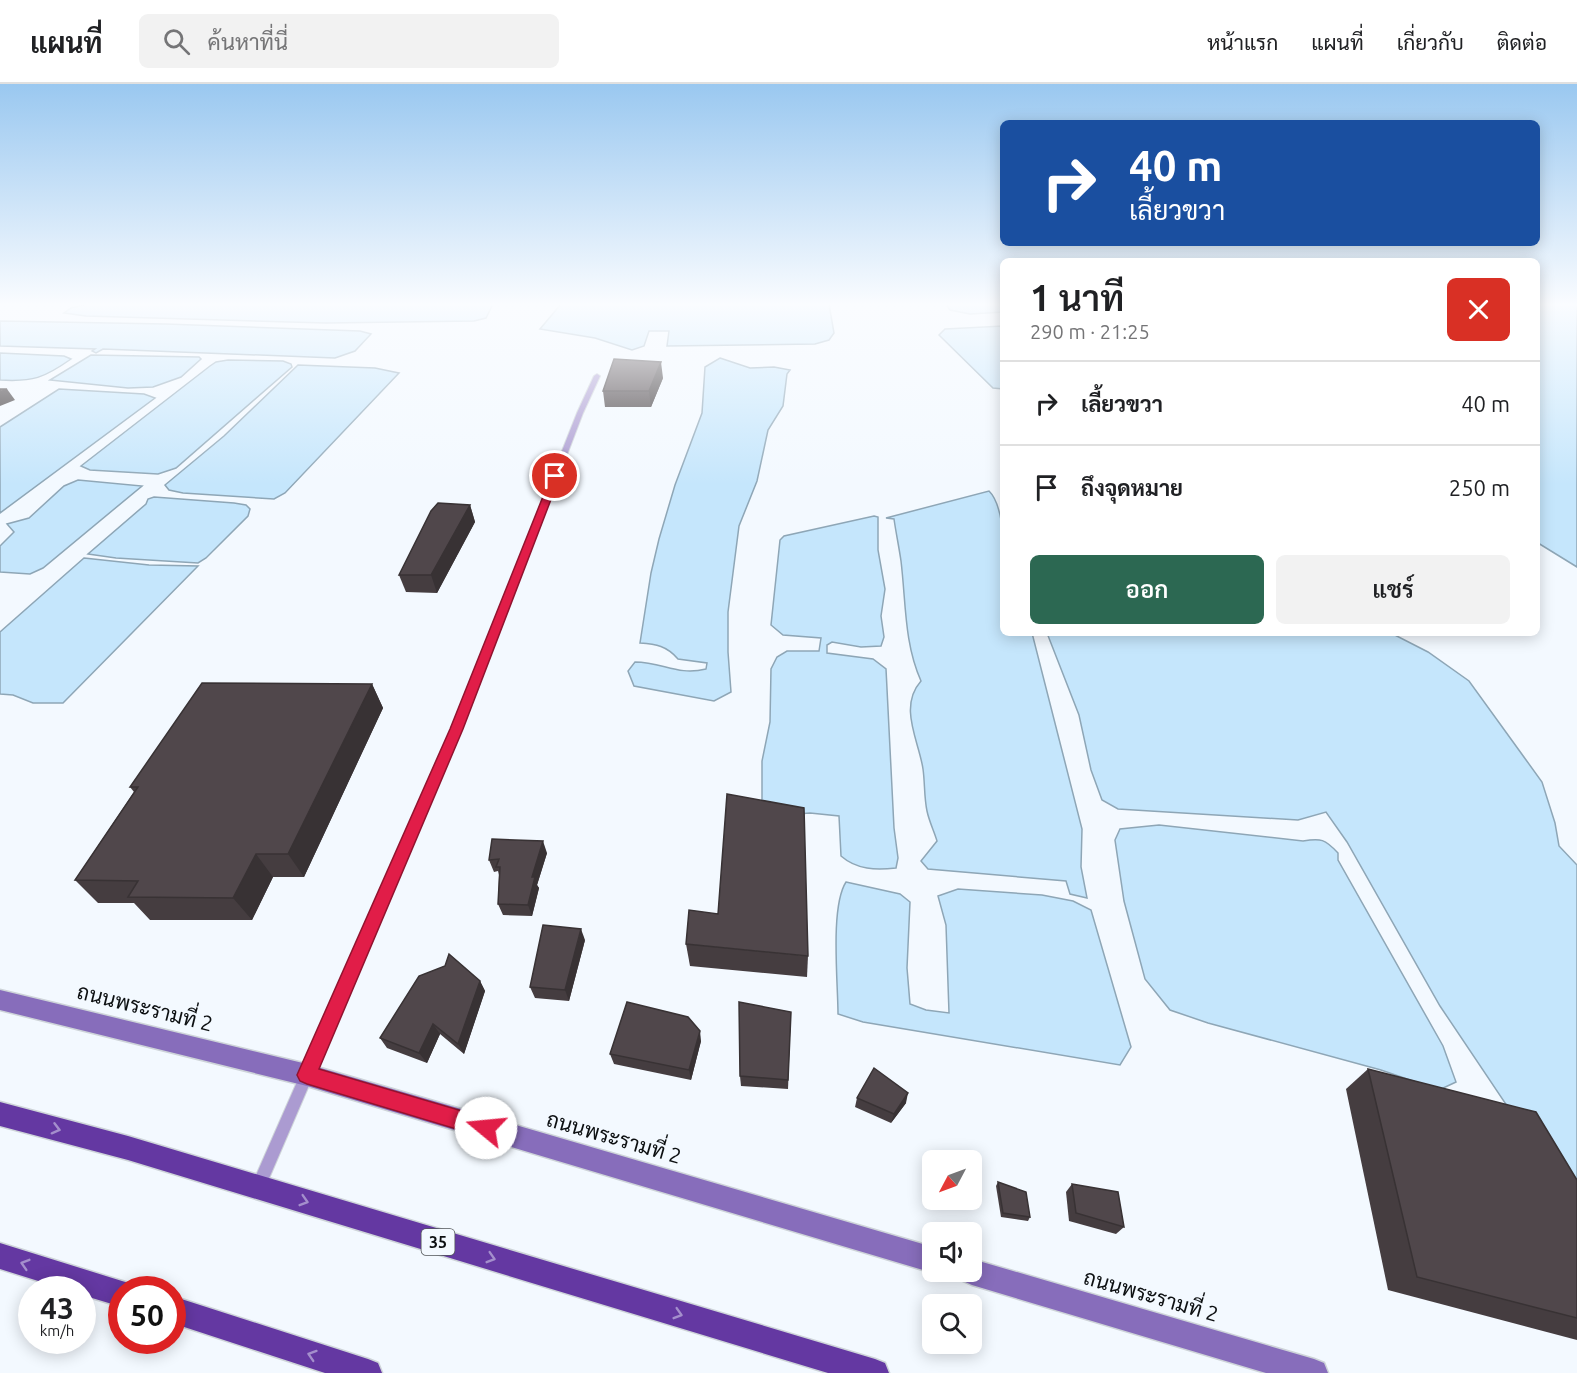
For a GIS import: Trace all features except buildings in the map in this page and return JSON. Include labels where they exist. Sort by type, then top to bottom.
[{"type":"highway","name":"35","points":[[0,1114],[128,1148],[875,1373]]},
{"type":"highway","points":[[0,1256],[108,1290]]},
{"type":"highway","points":[[186,1314],[368,1373]]},
{"type":"main road","name":"ถนนพระรามที่ 2","points":[[0,1000],[307,1075],[922,1257]]},
{"type":"main road","name":"ถนนพระรามที่ 2","points":[[982,1275],[1314,1373]]},
{"type":"lane","points":[[258,1187],[457,729],[580,413],[597,376]]},
{"type":"water","points":[[0,364],[63,364],[38,377],[0,380]]},
{"type":"water","points":[[76,364],[195,364],[181,377],[153,387],[128,388],[50,380]]},
{"type":"water","points":[[291,364],[292,367],[176,468],[158,474],[90,470],[81,466],[210,366]]},
{"type":"water","points":[[710,364],[738,364],[750,368],[774,367],[790,370],[787,374],[783,406],[768,430],[757,481],[739,526],[728,612],[731,692],[714,701],[634,686],[628,671],[635,662],[687,671],[706,669],[707,663],[678,659],[661,646],[640,643],[659,539],[675,485],[702,413],[705,367]]},
{"type":"water","points":[[969,364],[1000,364],[1000,389],[993,388]]},
{"type":"water","points":[[1540,364],[1577,364],[1577,567],[1540,544]]},
{"type":"water","points":[[298,365],[375,368],[399,373],[285,493],[274,499],[169,490],[165,485],[224,436]]},
{"type":"water","points":[[59,389],[144,394],[155,398],[0,513],[0,427]]},
{"type":"water","points":[[78,480],[142,486],[43,568],[30,574],[0,572],[0,546],[14,532],[7,524],[29,518],[64,486]]},
{"type":"water","points":[[989,491],[996,502],[1000,515],[1000,636],[1033,636],[1082,829],[1081,867],[1087,898],[1070,894],[1066,881],[928,869],[921,861],[937,841],[927,811],[923,769],[910,713],[914,691],[921,681],[911,652],[906,622],[901,561],[894,519],[886,518]]},
{"type":"water","points":[[154,497],[234,503],[246,505],[250,509],[248,516],[206,558],[198,563],[88,554],[146,504],[148,499]]},
{"type":"water","points":[[878,517],[878,550],[885,589],[881,616],[884,637],[881,646],[861,647],[832,642],[827,645],[827,653],[873,659],[886,669],[894,828],[898,858],[896,868],[881,869],[860,866],[841,856],[839,816],[810,813],[785,815],[762,803],[762,761],[770,722],[771,669],[777,657],[787,651],[819,651],[821,638],[783,635],[771,625],[780,540],[784,536]]},
{"type":"water","points":[[84,558],[149,565],[198,566],[63,703],[33,703],[13,695],[0,694],[0,632]]},
{"type":"water","points":[[1048,636],[1397,636],[1428,652],[1469,681],[1542,782],[1555,823],[1559,846],[1577,865],[1577,1210],[1440,1006],[1347,842],[1326,812],[1298,820],[1118,809],[1102,800],[1091,770],[1079,715]]},
{"type":"water","points":[[1159,825],[1303,841],[1319,840],[1330,845],[1338,853],[1338,860],[1443,1046],[1456,1082],[1439,1090],[1381,1070],[1208,1023],[1170,1010],[1145,979],[1124,901],[1115,840],[1120,829]]},
{"type":"water","points":[[846,882],[900,894],[910,902],[907,968],[910,1004],[926,1010],[949,1013],[946,925],[938,896],[958,889],[1042,895],[1073,901],[1091,910],[1131,1047],[1120,1065],[863,1022],[838,1014],[836,926],[841,894]]},
{"type":"route","points":[[486,1128],[307,1075],[457,729],[555,476]]}]
